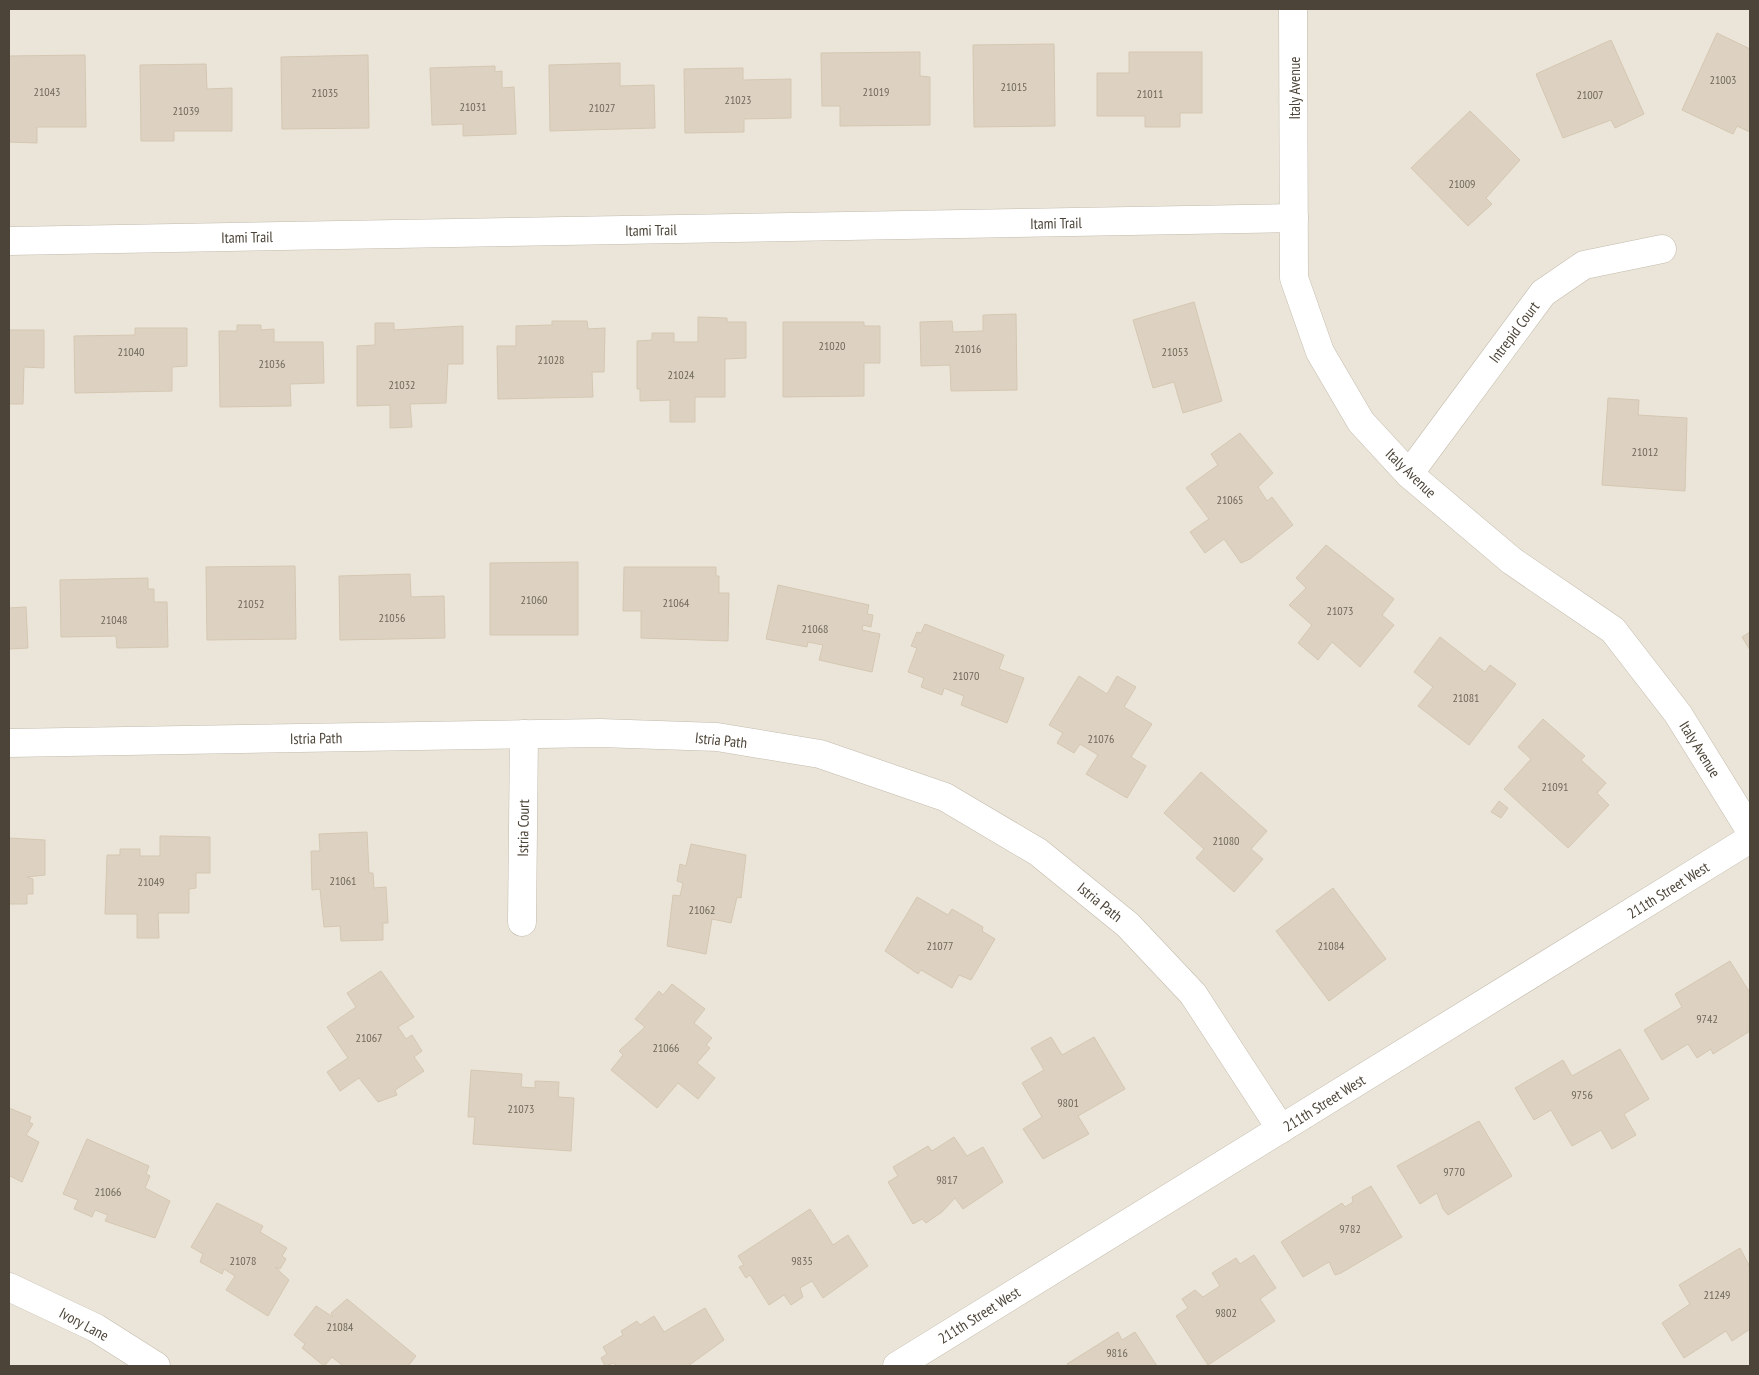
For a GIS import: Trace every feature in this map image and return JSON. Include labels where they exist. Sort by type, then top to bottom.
[{"type":"street","name":"Italy Avenue","points":[[1293,9],[1294,278],[1320,352],[1361,422],[1409,474],[1512,561],[1613,630],[1678,714],[1750,830]]},
{"type":"street","name":"Itami Trail","points":[[9,241],[1294,218]]},
{"type":"street","name":"Intrepid Court","points":[[1409,474],[1543,293],[1584,265],[1662,249]]},
{"type":"street","name":"Istria Path","points":[[9,743],[600,733],[717,738],[820,754],[945,797],[1038,852],[1128,925],[1193,994],[1281,1129]]},
{"type":"street","name":"Istria Court","points":[[522,922],[524,734]]},
{"type":"street","name":"211th Street West","points":[[897,1366],[1750,839]]},
{"type":"street","name":"Ivory Lane","points":[[9,1287],[96,1328],[146,1364]]},
{"type":"shaded area","points":[[9,9],[1750,9],[1750,1366],[9,1366]]},
{"type":"building","points":[[1717,33],[1750,49],[1750,132],[1737,126],[1733,134],[1682,110]]},
{"type":"building","points":[[1611,40],[1644,114],[1615,128],[1611,120],[1563,138],[1536,74]]},
{"type":"building","points":[[1054,44],[1055,126],[974,127],[973,45]]},
{"type":"building","points":[[920,52],[920,76],[930,77],[930,125],[840,126],[840,106],[822,106],[821,53]]},
{"type":"building","points":[[1129,52],[1202,52],[1202,113],[1180,113],[1180,127],[1145,127],[1145,116],[1097,116],[1097,73],[1129,73]]},
{"type":"building","points":[[85,55],[86,127],[37,127],[37,143],[9,142],[9,56]]},
{"type":"building","points":[[368,55],[369,128],[282,129],[281,57]]},
{"type":"building","points":[[620,63],[620,86],[654,85],[655,128],[550,131],[549,65]]},
{"type":"building","points":[[206,64],[207,89],[232,88],[232,131],[174,131],[174,141],[141,141],[140,65]]},
{"type":"building","points":[[495,66],[495,72],[502,71],[502,88],[514,87],[516,134],[463,136],[463,124],[432,125],[430,68]]},
{"type":"building","points":[[743,68],[743,80],[791,79],[791,118],[744,119],[744,132],[685,133],[684,69]]},
{"type":"building","points":[[1470,111],[1520,160],[1486,198],[1492,204],[1468,226],[1411,168]]},
{"type":"building","points":[[1194,302],[1222,401],[1183,413],[1174,382],[1153,388],[1133,320]]},
{"type":"building","points":[[1016,314],[1017,390],[951,391],[950,365],[921,366],[920,322],[952,321],[953,332],[983,331],[983,315]]},
{"type":"building","points":[[698,317],[727,318],[727,322],[746,322],[746,358],[725,359],[725,397],[695,397],[695,422],[670,422],[670,400],[640,401],[640,389],[637,389],[637,341],[652,340],[652,333],[674,333],[674,342],[698,342]]},
{"type":"building","points":[[552,321],[587,321],[588,329],[605,328],[604,372],[592,372],[593,397],[498,399],[497,346],[516,346],[516,326],[552,325]]},
{"type":"building","points":[[783,322],[864,322],[864,326],[880,326],[880,363],[864,363],[864,396],[783,397]]},
{"type":"building","points":[[375,323],[394,323],[394,330],[463,326],[463,364],[448,364],[446,403],[410,404],[412,427],[390,428],[390,405],[357,406],[357,346],[375,345]]},
{"type":"building","points":[[237,325],[261,325],[261,330],[274,329],[274,342],[323,342],[324,383],[290,384],[291,406],[220,407],[219,331],[237,331]]},
{"type":"building","points":[[135,328],[187,328],[187,366],[172,367],[172,391],[75,393],[74,336],[135,335]]},
{"type":"building","points":[[9,330],[44,330],[44,368],[24,367],[23,404],[9,404]]},
{"type":"building","points":[[1608,398],[1639,400],[1638,415],[1687,418],[1685,491],[1602,485]]},
{"type":"building","points":[[1240,433],[1273,473],[1258,487],[1267,501],[1272,497],[1293,525],[1250,559],[1241,563],[1224,539],[1205,553],[1190,532],[1209,519],[1186,488],[1218,465],[1211,454]]},
{"type":"building","points":[[1326,545],[1394,599],[1382,615],[1394,625],[1360,667],[1332,642],[1318,660],[1298,643],[1312,625],[1289,605],[1306,588],[1296,578]]},
{"type":"building","points":[[578,562],[578,635],[490,635],[490,563]]},
{"type":"building","points":[[295,566],[296,639],[207,640],[206,567]]},
{"type":"building","points":[[624,567],[716,567],[716,576],[719,576],[719,593],[729,593],[728,641],[641,638],[641,611],[623,611]]},
{"type":"building","points":[[410,574],[411,597],[444,596],[445,638],[340,640],[339,576]]},
{"type":"building","points":[[148,578],[148,589],[154,589],[154,602],[167,602],[168,647],[117,648],[116,636],[61,637],[60,580]]},
{"type":"building","points":[[778,585],[869,605],[867,614],[873,615],[871,627],[863,625],[862,630],[880,634],[872,672],[819,660],[823,645],[808,642],[807,647],[766,639]]},
{"type":"building","points":[[26,607],[28,648],[9,649],[9,608]]},
{"type":"building","points":[[925,624],[1004,655],[999,669],[1024,678],[1007,723],[961,705],[964,696],[944,688],[942,695],[921,687],[924,678],[908,672],[917,648],[911,646],[917,632],[921,633]]},
{"type":"building","points":[[1750,632],[1750,650],[1742,637]]},
{"type":"building","points":[[1440,637],[1485,672],[1490,665],[1516,684],[1469,745],[1418,706],[1433,687],[1414,672]]},
{"type":"building","points":[[1079,676],[1107,694],[1117,676],[1136,687],[1124,707],[1152,724],[1131,757],[1146,766],[1127,798],[1086,774],[1098,755],[1080,744],[1074,753],[1057,743],[1063,733],[1049,725]]},
{"type":"building","points":[[1543,719],[1585,756],[1581,760],[1606,783],[1597,793],[1609,805],[1568,848],[1504,789],[1531,759],[1518,747]]},
{"type":"building","points":[[1201,772],[1267,831],[1251,849],[1263,859],[1234,892],[1196,858],[1204,849],[1164,813]]},
{"type":"building","points":[[1499,801],[1508,808],[1501,818],[1491,812]]},
{"type":"building","points":[[367,832],[369,873],[373,873],[374,888],[386,887],[388,923],[383,923],[383,940],[341,941],[340,926],[324,927],[320,889],[312,890],[311,851],[320,851],[319,834]]},
{"type":"building","points":[[160,836],[210,837],[210,873],[196,873],[196,888],[189,889],[189,913],[158,913],[159,938],[137,938],[137,914],[105,914],[107,855],[120,855],[120,849],[140,849],[140,856],[160,856]]},
{"type":"building","points":[[9,838],[45,840],[45,875],[27,877],[33,879],[33,894],[27,894],[27,904],[9,904]]},
{"type":"building","points":[[691,844],[746,855],[741,898],[737,897],[731,923],[712,919],[706,954],[667,946],[673,895],[680,896],[683,883],[677,881],[680,864],[686,866]]},
{"type":"building","points":[[1333,888],[1386,959],[1329,1001],[1276,931]]},
{"type":"building","points":[[917,897],[948,915],[952,909],[983,927],[982,931],[995,939],[971,980],[959,975],[952,988],[921,970],[918,974],[885,951]]},
{"type":"building","points":[[1730,961],[1750,993],[1750,1031],[1713,1054],[1711,1049],[1697,1058],[1688,1044],[1662,1060],[1644,1030],[1682,1007],[1675,994]]},
{"type":"building","points":[[381,971],[414,1017],[398,1027],[406,1039],[412,1035],[422,1051],[414,1057],[424,1071],[395,1090],[397,1095],[378,1102],[359,1078],[340,1091],[327,1072],[348,1058],[327,1027],[356,1007],[347,993]]},
{"type":"building","points":[[672,984],[705,1009],[694,1023],[712,1038],[706,1045],[710,1048],[697,1063],[715,1078],[698,1099],[678,1083],[657,1108],[611,1070],[623,1055],[619,1051],[645,1027],[635,1019],[659,991],[663,995]]},
{"type":"building","points":[[1051,1037],[1062,1055],[1094,1037],[1125,1089],[1078,1116],[1089,1134],[1043,1159],[1023,1129],[1042,1117],[1022,1083],[1044,1070],[1031,1048]]},
{"type":"building","points":[[1620,1049],[1649,1099],[1624,1114],[1636,1135],[1612,1149],[1601,1130],[1572,1146],[1551,1110],[1534,1120],[1515,1088],[1563,1060],[1572,1076]]},
{"type":"building","points":[[471,1070],[522,1074],[521,1087],[535,1088],[535,1081],[559,1082],[558,1097],[574,1098],[571,1151],[473,1144],[475,1117],[468,1117]]},
{"type":"building","points":[[9,1108],[31,1117],[29,1122],[33,1124],[26,1135],[39,1142],[22,1182],[10,1176],[9,1178]]},
{"type":"building","points":[[1479,1121],[1512,1176],[1448,1215],[1443,1209],[1437,1193],[1420,1204],[1397,1166]]},
{"type":"building","points":[[954,1137],[967,1156],[983,1147],[1003,1182],[963,1209],[955,1198],[942,1212],[926,1223],[922,1219],[913,1224],[888,1182],[898,1176],[893,1167],[928,1146],[932,1151]]},
{"type":"building","points":[[87,1139],[149,1166],[146,1174],[150,1176],[145,1188],[170,1201],[155,1238],[105,1221],[108,1215],[95,1210],[92,1217],[74,1209],[78,1200],[63,1194]]},
{"type":"building","points":[[1371,1186],[1402,1237],[1341,1273],[1335,1275],[1329,1262],[1303,1277],[1281,1242],[1342,1203],[1345,1207],[1353,1202],[1352,1197]]},
{"type":"building","points":[[217,1203],[263,1226],[260,1232],[287,1248],[282,1256],[286,1259],[280,1269],[275,1267],[289,1280],[268,1316],[226,1290],[235,1276],[224,1269],[222,1274],[200,1262],[203,1254],[191,1247]]},
{"type":"building","points":[[810,1209],[833,1245],[848,1235],[868,1266],[823,1298],[812,1281],[800,1288],[803,1297],[791,1305],[784,1295],[769,1305],[750,1275],[746,1278],[739,1267],[744,1265],[738,1256]]},
{"type":"building","points":[[1740,1248],[1750,1267],[1750,1329],[1732,1341],[1726,1331],[1684,1358],[1662,1323],[1690,1304],[1679,1285]]},
{"type":"building","points":[[1254,1255],[1276,1288],[1260,1299],[1275,1321],[1208,1365],[1176,1316],[1188,1308],[1182,1299],[1195,1290],[1203,1297],[1220,1286],[1212,1273],[1236,1258],[1240,1264]]},
{"type":"building","points":[[347,1299],[416,1356],[408,1366],[343,1366],[332,1357],[324,1366],[302,1348],[305,1344],[294,1335],[316,1306],[333,1317],[331,1313]]},
{"type":"building","points":[[705,1308],[724,1340],[688,1366],[616,1366],[614,1363],[605,1366],[601,1358],[607,1354],[603,1347],[623,1335],[621,1331],[637,1321],[640,1325],[654,1316],[664,1332]]},
{"type":"building","points":[[1118,1332],[1122,1340],[1135,1332],[1157,1366],[1068,1366],[1067,1364]]}]
